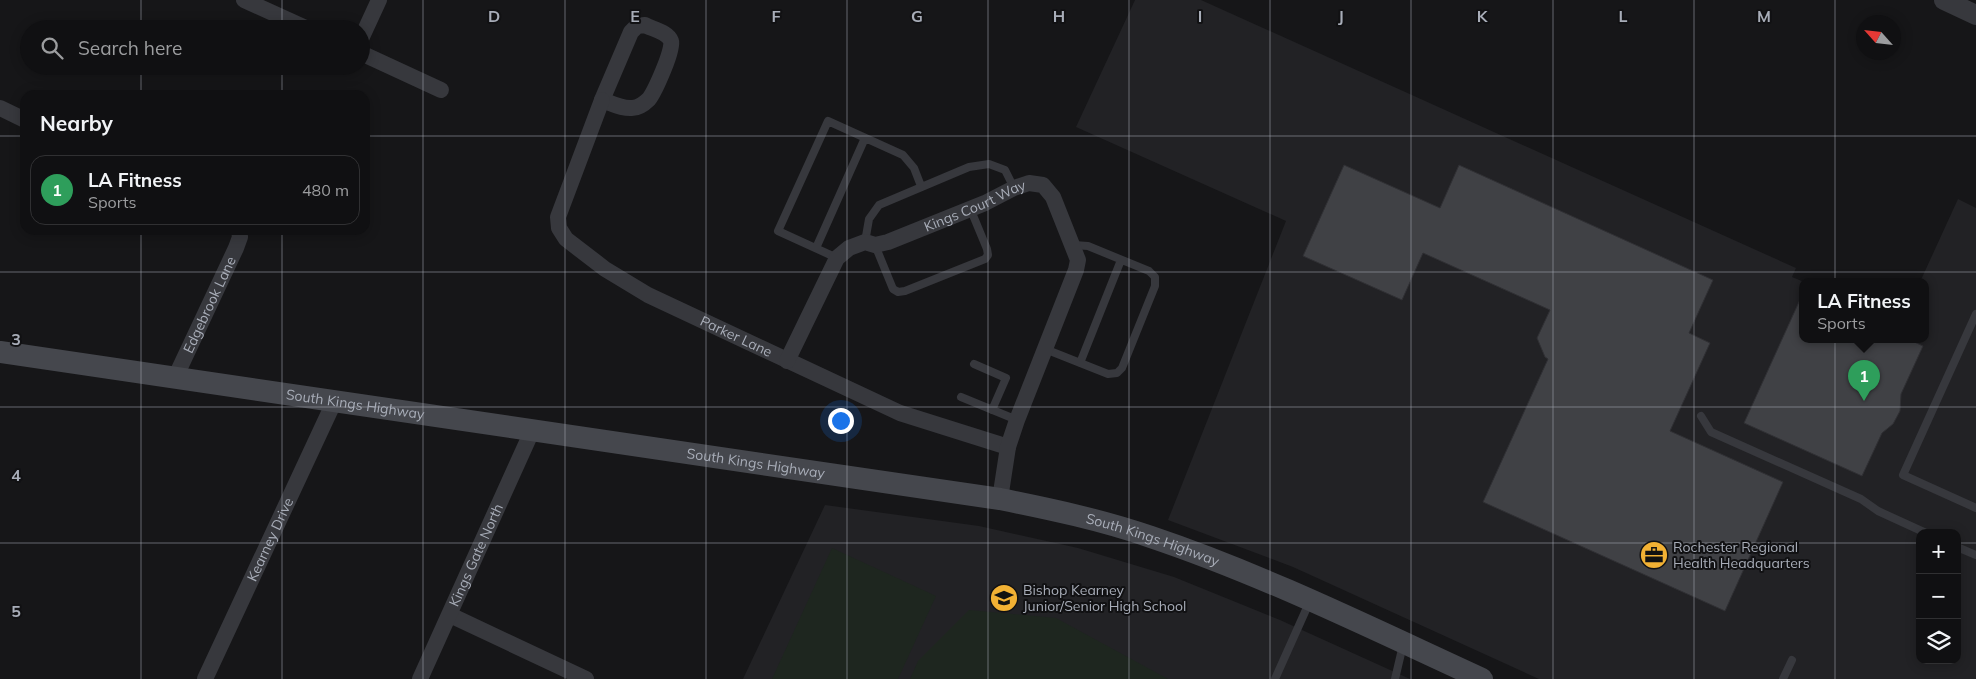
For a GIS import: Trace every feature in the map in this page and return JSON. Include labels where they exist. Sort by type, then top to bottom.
[{"type":"main road","name":"South Kings Highway","points":[[0,352],[1000,499],[1070,514],[1149,536],[1229,566],[1482,679]]},
{"type":"street","points":[[244,0],[288,20]]},
{"type":"street","points":[[370,20],[379,0]]},
{"type":"street","points":[[1944,0],[1976,15]]},
{"type":"street","name":"Parker Lane","points":[[602,100],[620,107],[633,108],[643,104],[650,98],[671,50],[671,40],[666,34],[645,25],[637,26],[631,32],[602,100],[558,216],[560,228],[566,239],[605,269],[648,295],[787,361],[900,413],[1008,447]]},
{"type":"street","points":[[370,57],[441,90]]},
{"type":"street","points":[[0,108],[20,118]]},
{"type":"street","name":"Kings Court Way","points":[[837,258],[849,248],[870,243],[888,242],[1029,183],[1043,186],[1053,197],[1074,245],[1078,260],[1076,270],[1016,420],[1008,447]]},
{"type":"street","name":"Edgebrook Lane","points":[[175,378],[236,248],[238,235]]},
{"type":"street","points":[[787,361],[837,258]]},
{"type":"street","name":"Kearney Drive","points":[[205,679],[335,400]]},
{"type":"street","name":"Kings Gate North","points":[[420,679],[532,431]]},
{"type":"street","points":[[1000,499],[1008,447]]},
{"type":"street","points":[[450,615],[586,679]]},
{"type":"lane","points":[[837,258],[778,231],[828,121],[904,155],[914,168],[922,186]]},
{"type":"lane","points":[[816,248],[866,138]]},
{"type":"lane","points":[[970,208],[988,249],[988,255],[985,259],[905,291],[898,292],[893,289],[870,243],[870,219],[879,205],[969,166],[989,164],[1005,170],[1014,188]]},
{"type":"lane","points":[[1045,349],[1108,374],[1117,373],[1122,368],[1155,286],[1155,277],[1149,271],[1088,246],[1074,245]]},
{"type":"lane","points":[[1080,363],[1121,260]]},
{"type":"lane","points":[[1976,314],[1903,475],[1976,508]]},
{"type":"lane","points":[[974,364],[1006,378],[992,410]]},
{"type":"lane","points":[[961,397],[1016,420]]},
{"type":"lane","points":[[1701,416],[1711,432],[1861,499],[1878,511],[1917,529]]},
{"type":"lane","points":[[1961,549],[1976,555]]},
{"type":"lane","points":[[1275,679],[1310,601]]},
{"type":"lane","points":[[1395,679],[1403,643]]},
{"type":"lane","points":[[1783,679],[1792,660]]},
{"type":"shaded area","points":[[1135,0],[1201,0],[1796,268],[1792,277],[1799,280],[1799,343],[1929,343],[1929,278],[1922,278],[1958,199],[1976,208],[1976,679],[1539,679],[1293,567],[1168,520],[1286,221],[1076,127]]},
{"type":"shaded area","name":"Bishop Kearney Junior/Senior High School","points":[[825,505],[979,526],[1078,548],[1174,577],[1280,620],[1410,679],[743,679]]},
{"type":"shaded area","points":[[832,548],[936,596],[898,679],[772,679]]},
{"type":"shaded area","points":[[969,610],[1056,618],[1168,679],[910,679],[918,661]]},
{"type":"building","points":[[1344,165],[1440,208],[1459,165],[1713,280],[1689,333],[1710,343],[1670,431],[1783,482],[1725,611],[1483,502],[1548,359],[1545,357],[1537,338],[1550,310],[1423,253],[1402,300],[1303,256]]},
{"type":"building","points":[[1799,302],[1799,343],[1916,343],[1923,346],[1901,394],[1900,411],[1893,424],[1882,433],[1862,476],[1744,423]]},
{"type":"place","name":"LA Fitness","points":[[1864,401]]},
{"type":"place","name":"Rochester Regional Health Headquarters","points":[[1654,555]]},
{"type":"place","name":"Bishop Kearney Junior/Senior High School","points":[[1004,598]]}]
